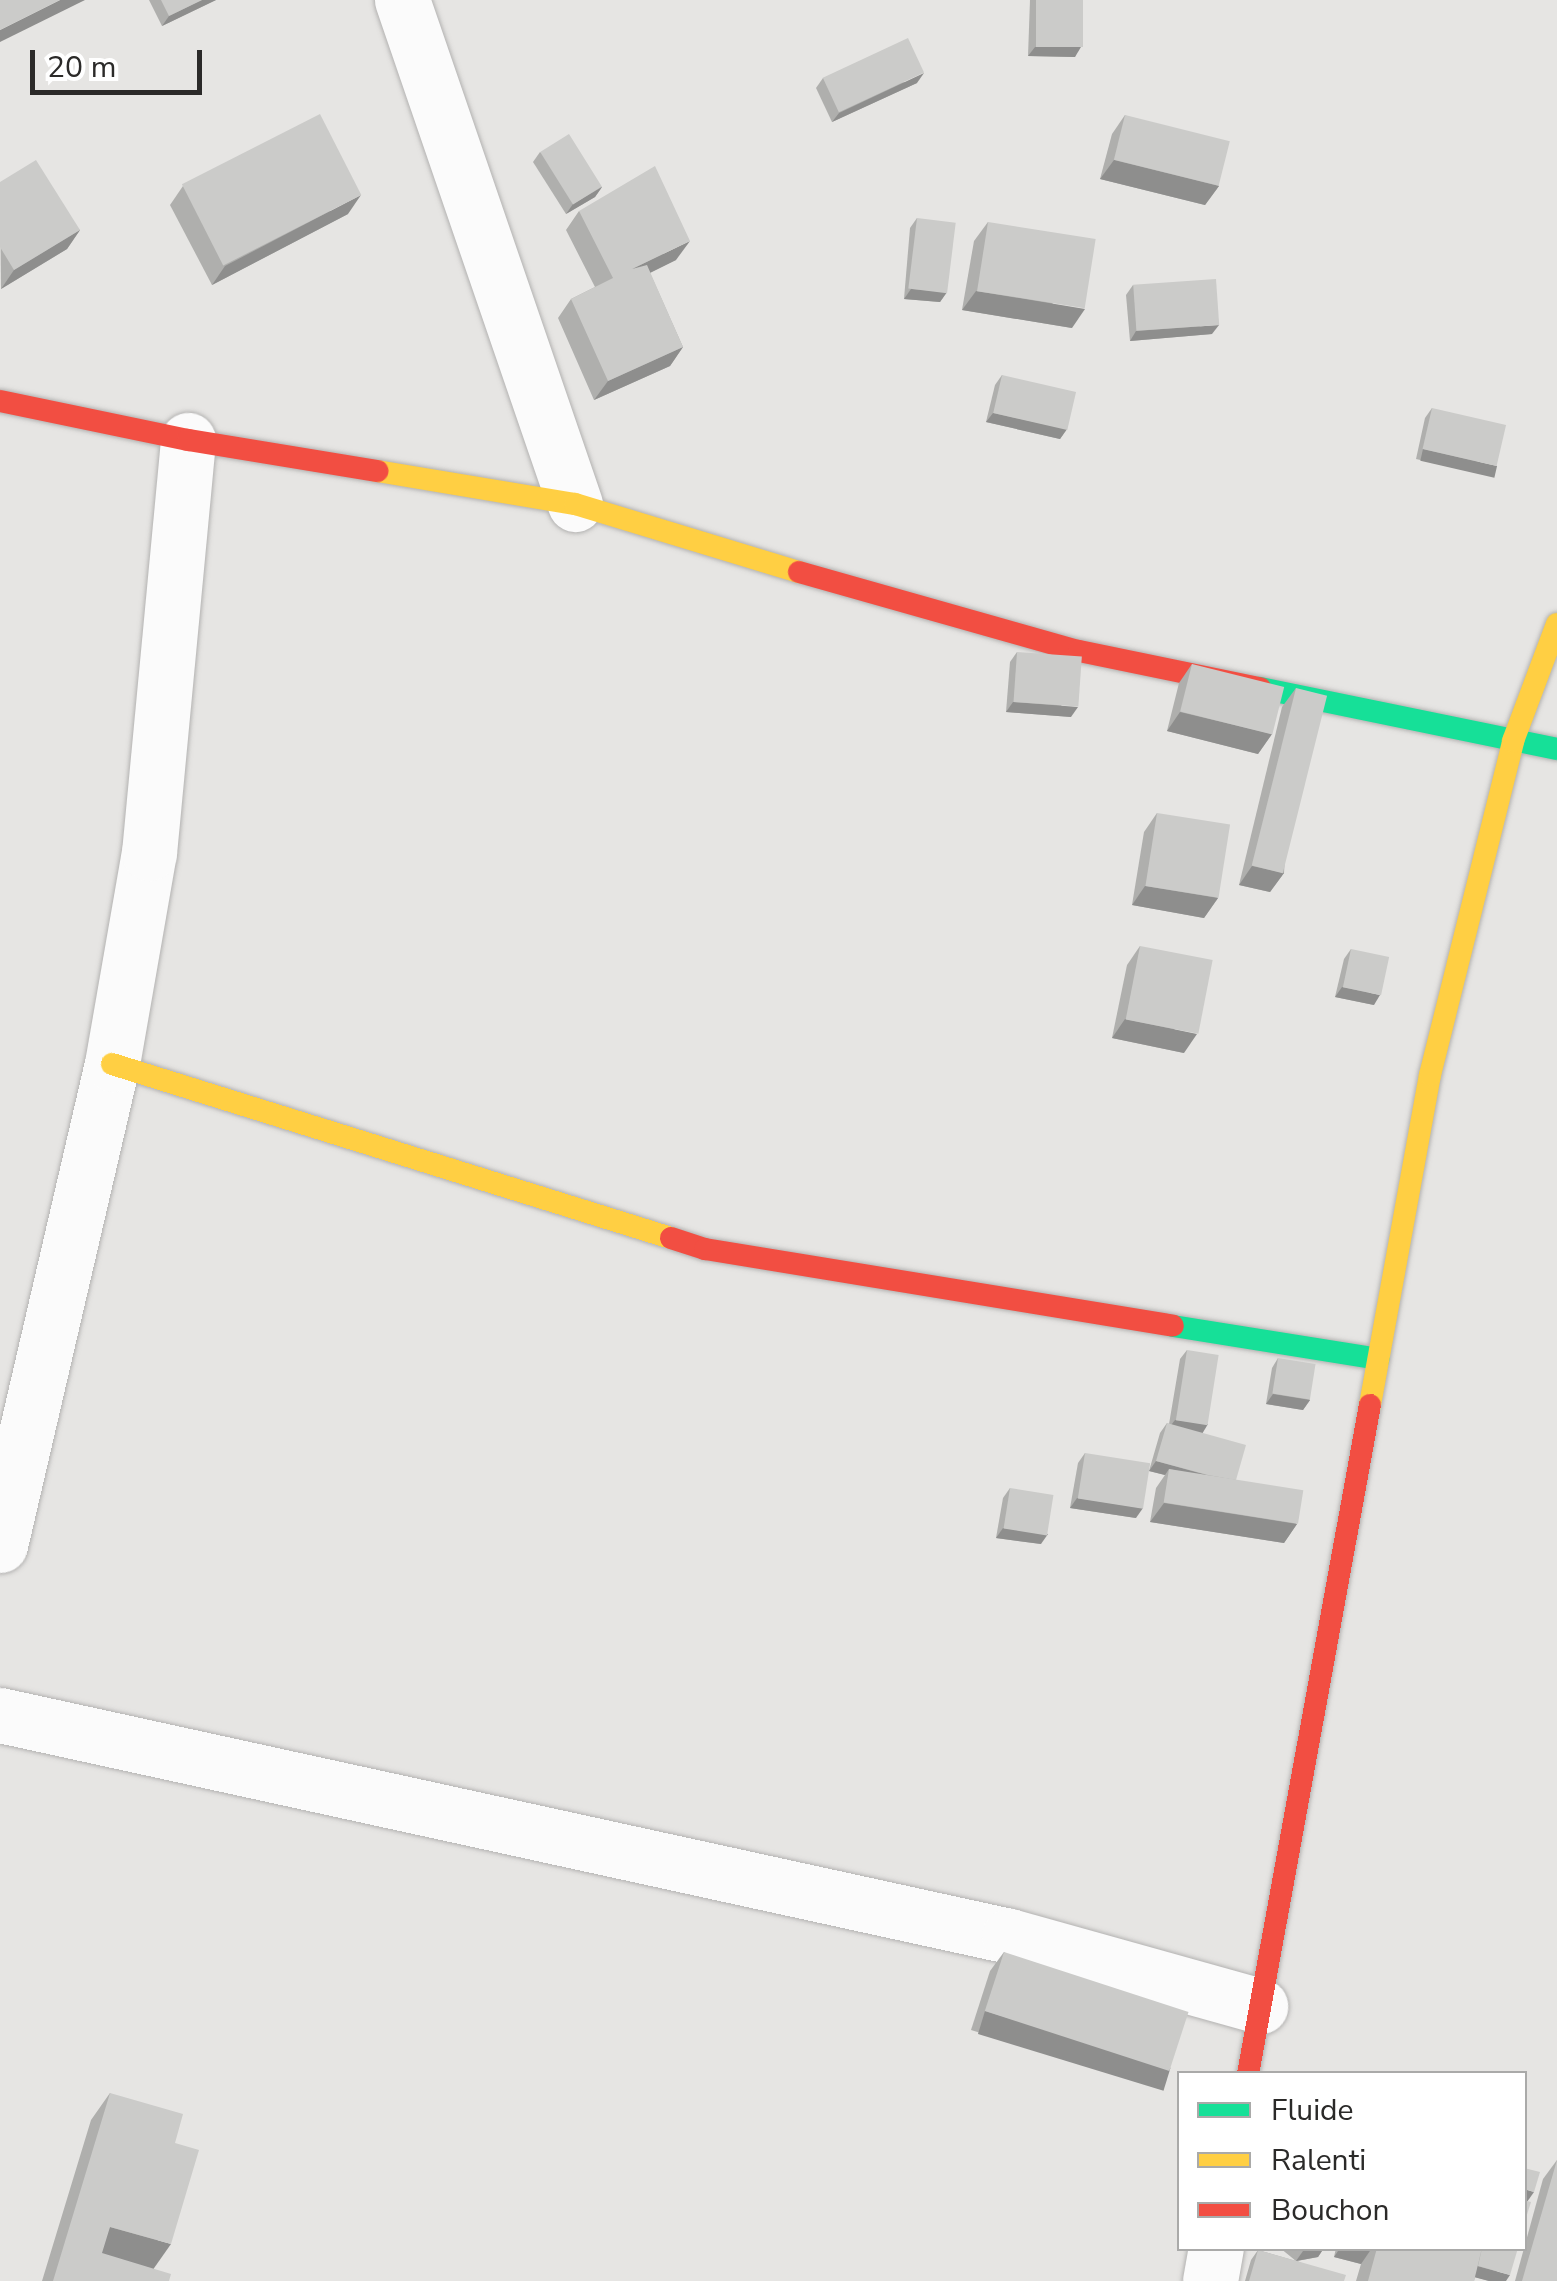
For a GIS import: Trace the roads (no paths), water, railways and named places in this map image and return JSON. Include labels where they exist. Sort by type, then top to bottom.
[{"type":"street","points":[[402,0],[575,504]]},
{"type":"street","points":[[0,400],[188,440],[575,504],[872,594],[1080,651],[1557,749]]},
{"type":"street","points":[[0,1545],[112,1064],[149,854],[188,440]]},
{"type":"street","points":[[1249,2071],[1430,1075],[1513,741],[1557,624]]},
{"type":"street","points":[[112,1064],[705,1249],[1378,1360]]},
{"type":"street","points":[[0,1716],[1010,1936],[1260,2006]]},
{"type":"street","points":[[1210,2281],[1215,2251]]}]
